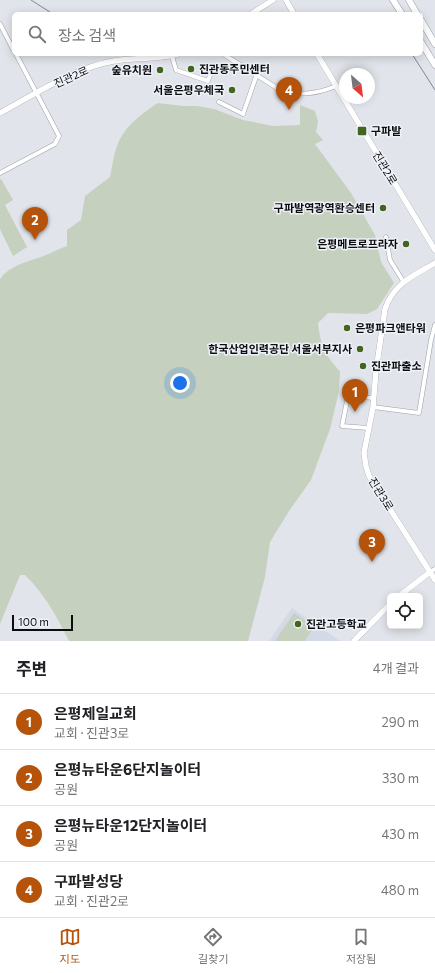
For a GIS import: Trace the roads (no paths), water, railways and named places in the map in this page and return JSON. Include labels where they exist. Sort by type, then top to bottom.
[{"type":"main road","points":[[393,0],[401,12]]},
{"type":"main road","points":[[409,0],[416,12]]},
{"type":"main road","points":[[423,23],[435,44]]},
{"type":"main road","points":[[423,45],[435,65]]},
{"type":"street","points":[[254,12],[274,0]]},
{"type":"street","points":[[286,0],[293,12]]},
{"type":"street","points":[[0,24],[12,47]]},
{"type":"street","points":[[0,173],[55,144],[59,136],[17,56]]},
{"type":"street","name":"진관2로","points":[[0,113],[69,76],[101,64],[115,61],[165,56]]},
{"type":"street","points":[[175,56],[176,70],[208,81],[213,67]]},
{"type":"street","points":[[226,56],[277,88],[300,94],[313,93],[336,86]]},
{"type":"street","name":"진관2로","points":[[318,56],[435,250]]},
{"type":"street","points":[[219,102],[243,114],[257,74]]},
{"type":"street","points":[[386,237],[390,260],[403,281]]},
{"type":"street","name":"진관3로","points":[[435,263],[403,281],[388,300],[385,309],[376,371],[373,407],[364,453],[369,476],[432,571],[435,580]]},
{"type":"street","points":[[373,407],[419,414],[431,340],[435,325]]},
{"type":"street","points":[[368,428],[342,426],[348,396],[374,398]]},
{"type":"street","points":[[403,593],[432,571]]},
{"type":"street","points":[[354,641],[387,607]]},
{"type":"waterway","points":[[31,0],[50,12]]},
{"type":"waterway","points":[[413,56],[435,90]]},
{"type":"place","name":"진관동주민센터","points":[[191,69]]},
{"type":"place","name":"숲유치원","points":[[160,70]]},
{"type":"place","name":"서울은평우체국","points":[[232,90]]},
{"type":"place","name":"구파발성당","points":[[289,110]]},
{"type":"place","name":"구파발","points":[[362,131]]},
{"type":"place","name":"구파발역광역환승센터","points":[[383,208]]},
{"type":"place","name":"은평뉴타운6단지놀이터","points":[[35,240]]},
{"type":"place","name":"은평메트로프라자","points":[[406,244]]},
{"type":"place","name":"은평파크앤타워","points":[[347,328]]},
{"type":"place","name":"한국산업인력공단 서울서부지사","points":[[360,349]]},
{"type":"place","name":"진관파출소","points":[[363,366]]},
{"type":"place","name":"은평제일교회","points":[[355,412]]},
{"type":"place","name":"은평뉴타운12단지놀이터","points":[[372,562]]},
{"type":"place","name":"진관고등학교","points":[[298,624]]}]
